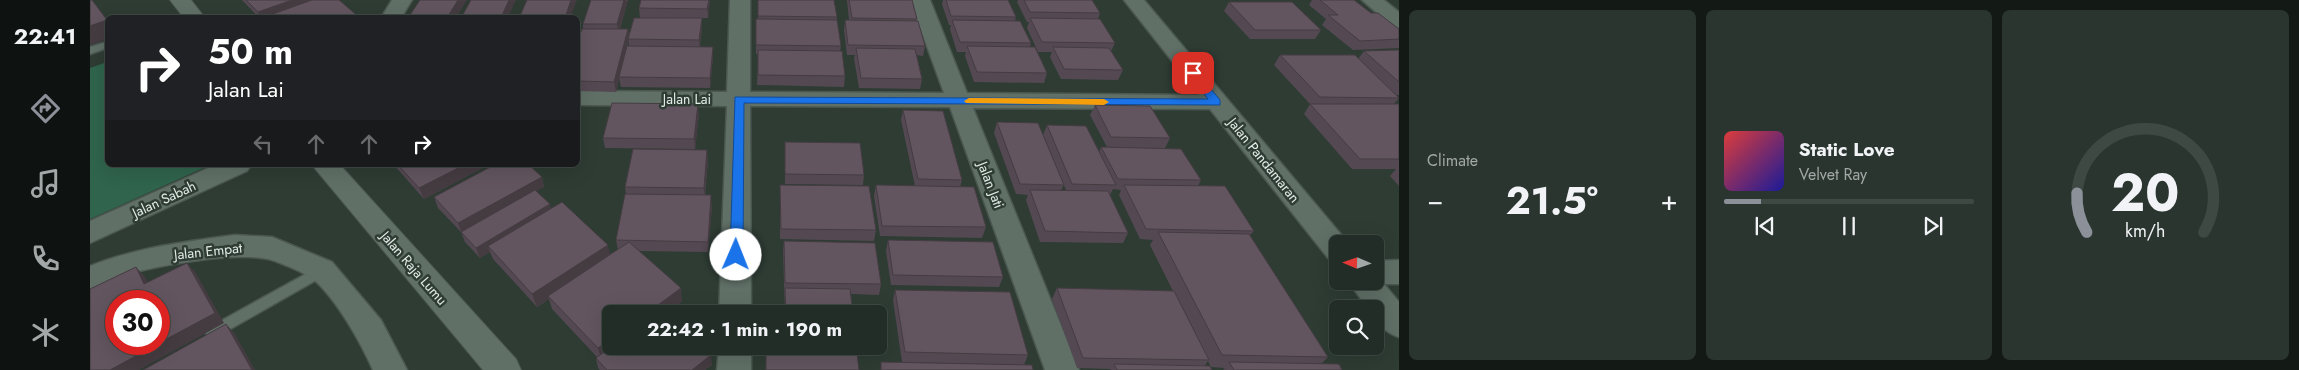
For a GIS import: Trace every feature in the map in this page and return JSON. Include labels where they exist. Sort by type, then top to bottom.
[{"type":"street","points":[[180,0],[192,15]]},
{"type":"street","points":[[393,15],[402,0]]},
{"type":"street","points":[[735,305],[740,0]]},
{"type":"street","name":"Jalan Jati","points":[[920,0],[1062,370]]},
{"type":"street","name":"Jalan Pandamaran","points":[[1134,0],[1329,239]]},
{"type":"street","points":[[1372,0],[1399,22]]},
{"type":"street","name":"Jalan Lai","points":[[580,98],[1216,102]]},
{"type":"street","name":"Jalan Sabah","points":[[90,234],[234,167]]},
{"type":"street","name":"Jalan Raja Lumu","points":[[326,167],[504,370]]},
{"type":"street","name":"Jalan Empat","points":[[90,278],[127,263],[235,246],[272,248],[322,270],[333,281],[370,329],[390,370]]},
{"type":"street","points":[[1384,273],[1399,272]]},
{"type":"street","points":[[1371,290],[1399,324]]},
{"type":"street","points":[[734,370],[735,355]]},
{"type":"lane","points":[[90,51],[104,46]]},
{"type":"lane","points":[[198,341],[322,270]]},
{"type":"green space","points":[[105,63],[105,167],[206,167],[90,219],[90,68]]},
{"type":"building","points":[[90,0],[92,0],[105,17],[105,21],[90,26]]},
{"type":"building","points":[[246,0],[292,0],[258,12]]},
{"type":"building","points":[[312,0],[339,0],[356,15],[270,15]]},
{"type":"building","points":[[420,0],[458,0],[449,15],[410,15]]},
{"type":"building","points":[[471,0],[509,0],[502,15],[463,15]]},
{"type":"building","points":[[527,0],[571,0],[566,15],[520,15]]},
{"type":"building","points":[[591,0],[624,0],[617,24],[583,24]]},
{"type":"building","points":[[641,0],[709,0],[707,9],[639,8]]},
{"type":"building","points":[[758,0],[834,0],[837,17],[758,16]]},
{"type":"building","points":[[849,0],[912,0],[917,19],[852,18]]},
{"type":"building","points":[[946,0],[1008,0],[1016,17],[951,16]]},
{"type":"building","points":[[1024,0],[1092,0],[1100,13],[1030,12]]},
{"type":"building","points":[[1320,0],[1354,0],[1371,13],[1378,13],[1399,29],[1399,39],[1360,41],[1328,15],[1338,15]]},
{"type":"building","points":[[1229,2],[1292,2],[1321,30],[1255,30]]},
{"type":"building","points":[[634,18],[702,18],[699,40],[628,39]]},
{"type":"building","points":[[1030,18],[1100,19],[1115,43],[1042,42]]},
{"type":"building","points":[[756,19],[837,20],[841,46],[756,45]]},
{"type":"building","points":[[845,20],[918,21],[925,46],[848,45]]},
{"type":"building","points":[[952,20],[1020,21],[1031,43],[960,42]]},
{"type":"building","points":[[582,29],[628,29],[614,82],[580,81],[580,35]]},
{"type":"building","points":[[627,46],[713,47],[710,78],[619,77]]},
{"type":"building","points":[[967,46],[1035,47],[1047,73],[977,72]]},
{"type":"building","points":[[1053,47],[1109,48],[1123,70],[1064,69]]},
{"type":"building","points":[[856,48],[915,49],[922,79],[861,78]]},
{"type":"building","points":[[758,50],[842,51],[845,76],[758,75]]},
{"type":"building","points":[[1399,50],[1399,82],[1364,51]]},
{"type":"building","points":[[1280,55],[1355,55],[1399,98],[1320,97]]},
{"type":"building","points":[[612,103],[698,104],[694,139],[603,138]]},
{"type":"building","points":[[1310,104],[1399,104],[1399,159],[1360,159]]},
{"type":"building","points":[[1095,105],[1150,106],[1170,138],[1111,137]]},
{"type":"building","points":[[903,110],[943,111],[962,180],[918,179]]},
{"type":"building","points":[[997,122],[1038,123],[1064,185],[1020,184]]},
{"type":"building","points":[[1047,125],[1086,126],[1116,185],[1072,184]]},
{"type":"building","points":[[785,142],[860,143],[864,175],[785,174]]},
{"type":"building","points":[[1101,147],[1181,149],[1201,180],[1118,179]]},
{"type":"building","points":[[633,149],[707,150],[704,188],[625,187]]},
{"type":"building","points":[[400,167],[460,167],[419,188]]},
{"type":"building","points":[[490,167],[531,167],[542,177],[458,223],[434,197]]},
{"type":"building","points":[[780,185],[869,186],[876,230],[781,229]]},
{"type":"building","points":[[876,185],[974,187],[986,227],[882,226]]},
{"type":"building","points":[[1124,185],[1225,186],[1254,231],[1146,229]]},
{"type":"building","points":[[535,190],[550,204],[476,248],[461,232]]},
{"type":"building","points":[[1030,190],[1108,191],[1128,233],[1045,231]]},
{"type":"building","points":[[625,194],[711,195],[708,242],[616,240]]},
{"type":"building","points":[[562,202],[608,245],[532,294],[488,246]]},
{"type":"building","points":[[1158,232],[1249,234],[1328,357],[1222,355]]},
{"type":"building","points":[[888,240],[993,242],[1003,277],[893,275]]},
{"type":"building","points":[[784,241],[875,243],[881,284],[785,283]]},
{"type":"building","points":[[629,242],[681,288],[658,305],[602,305],[602,345],[598,348],[548,296]]},
{"type":"building","points":[[187,263],[215,313],[170,337],[170,290],[105,290],[105,355],[138,355],[110,370],[90,370],[90,289],[136,267],[144,284]]},
{"type":"building","points":[[785,288],[850,289],[852,305],[786,305]]},
{"type":"building","points":[[1057,288],[1174,291],[1209,360],[1083,358]]},
{"type":"building","points":[[895,290],[1010,292],[1028,355],[905,352]]},
{"type":"building","points":[[226,324],[252,370],[143,370]]},
{"type":"building","points":[[602,354],[711,355],[692,370],[607,370],[596,358]]},
{"type":"building","points":[[766,355],[857,355],[859,370],[766,370]]},
{"type":"building","points":[[881,362],[1032,365],[1033,370],[881,370]]},
{"type":"building","points":[[1229,362],[1339,364],[1342,370],[1234,370]]},
{"type":"building","points":[[1114,364],[1210,366],[1212,370],[1117,370]]},
{"type":"slow traffic","points":[[969,101],[1104,102]]},
{"type":"route","points":[[736,255],[739,100],[1216,102],[1193,73]]}]
